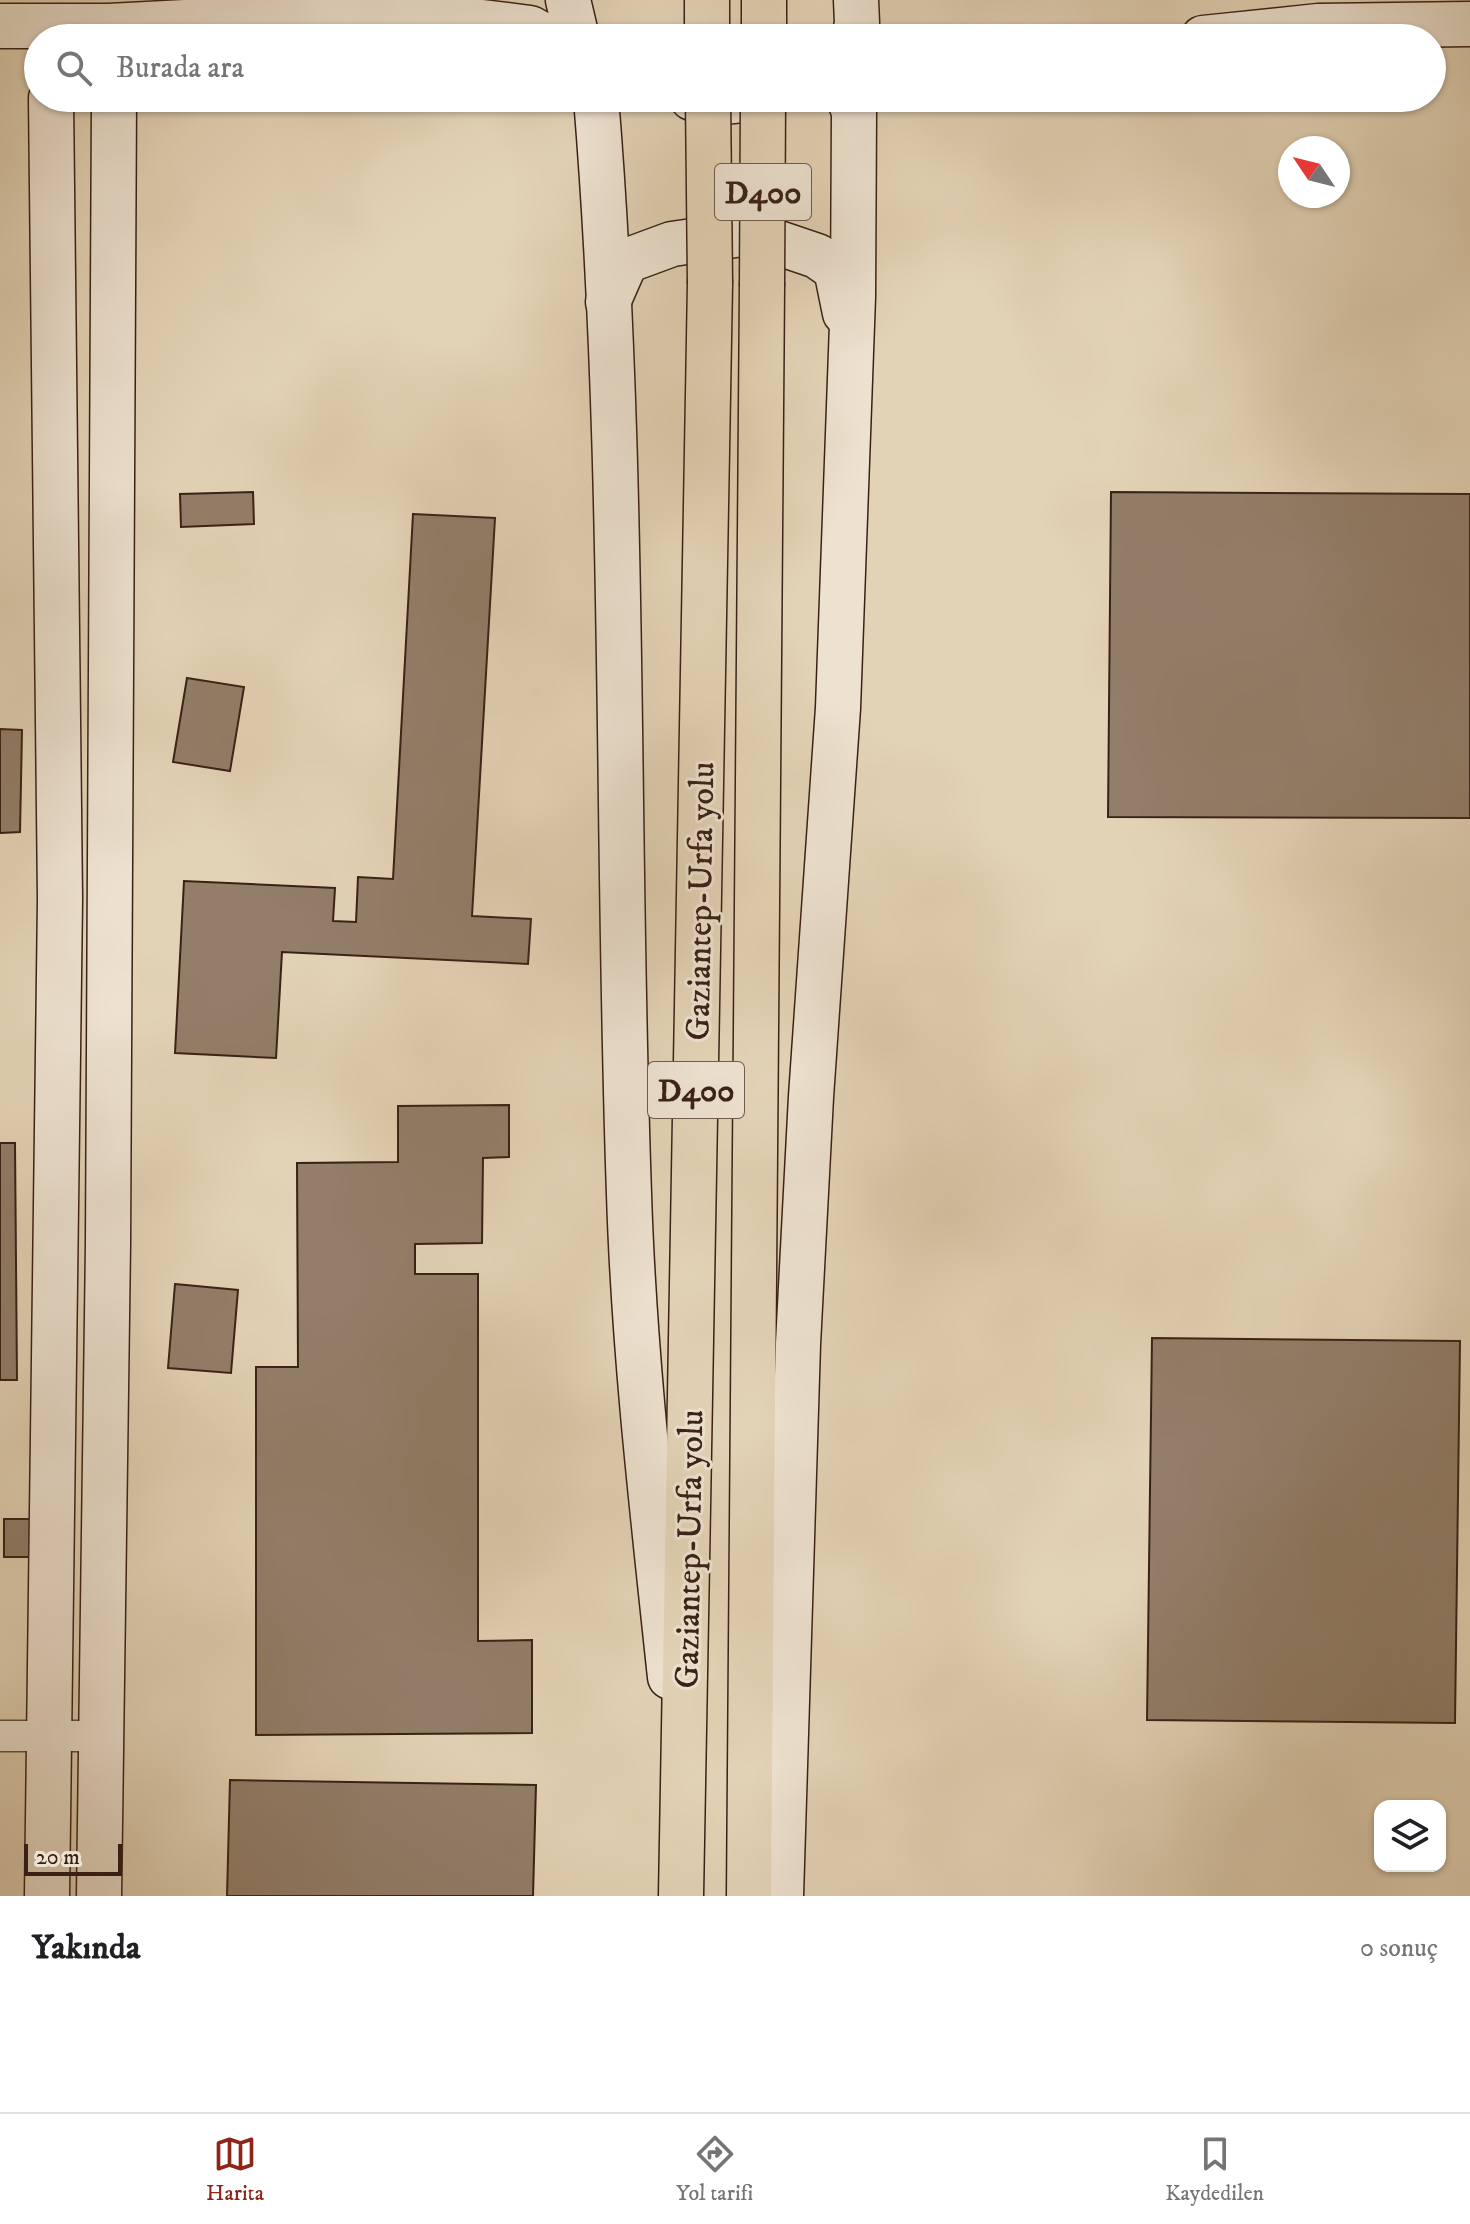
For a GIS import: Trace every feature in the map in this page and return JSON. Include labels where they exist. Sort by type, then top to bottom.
[{"type":"highway","points":[[707,0],[707,24]]},
{"type":"highway","points":[[764,0],[764,24]]},
{"type":"highway","name":"Gaziantep-Urfa yolu","points":[[681,1896],[710,283],[708,112]]},
{"type":"highway","name":"Gaziantep-Urfa yolu","points":[[749,1896],[764,112]]},
{"type":"street","points":[[568,0],[574,24]]},
{"type":"street","points":[[856,0],[857,24]]},
{"type":"street","points":[[0,26],[50,21],[393,11],[498,24]]},
{"type":"street","points":[[1446,24],[1470,24]]},
{"type":"street","points":[[47,1896],[60,899],[51,112]]},
{"type":"street","points":[[99,1896],[108,1244],[114,112]]},
{"type":"street","points":[[597,112],[604,203],[620,652],[629,1195],[642,1422],[683,1795]]},
{"type":"street","points":[[781,1896],[798,1344],[811,1097],[838,708],[852,342],[854,112]]},
{"type":"street","points":[[608,302],[626,261],[672,244],[749,233],[817,256],[836,269],[852,342]]},
{"type":"street","points":[[0,1736],[100,1736]]},
{"type":"building","points":[[253,492],[254,524],[181,527],[180,494]]},
{"type":"building","points":[[1111,492],[1470,494],[1470,818],[1108,817]]},
{"type":"building","points":[[413,514],[495,518],[472,916],[531,919],[528,964],[282,952],[276,1058],[175,1053],[184,881],[335,888],[333,921],[356,922],[358,877],[393,879]]},
{"type":"building","points":[[187,678],[244,687],[230,771],[173,762]]},
{"type":"building","points":[[0,729],[22,730],[20,832],[0,833]]},
{"type":"building","points":[[509,1105],[509,1157],[483,1158],[482,1243],[415,1244],[415,1274],[478,1274],[478,1641],[532,1640],[532,1733],[256,1735],[256,1367],[298,1367],[297,1163],[398,1162],[398,1106]]},
{"type":"building","points":[[0,1143],[15,1143],[17,1380],[0,1380]]},
{"type":"building","points":[[175,1284],[238,1290],[231,1373],[168,1368]]},
{"type":"building","points":[[1152,1338],[1460,1341],[1455,1723],[1147,1720]]},
{"type":"building","points":[[4,1519],[31,1519],[31,1557],[4,1557]]},
{"type":"building","points":[[230,1780],[536,1785],[533,1896],[227,1896]]}]
